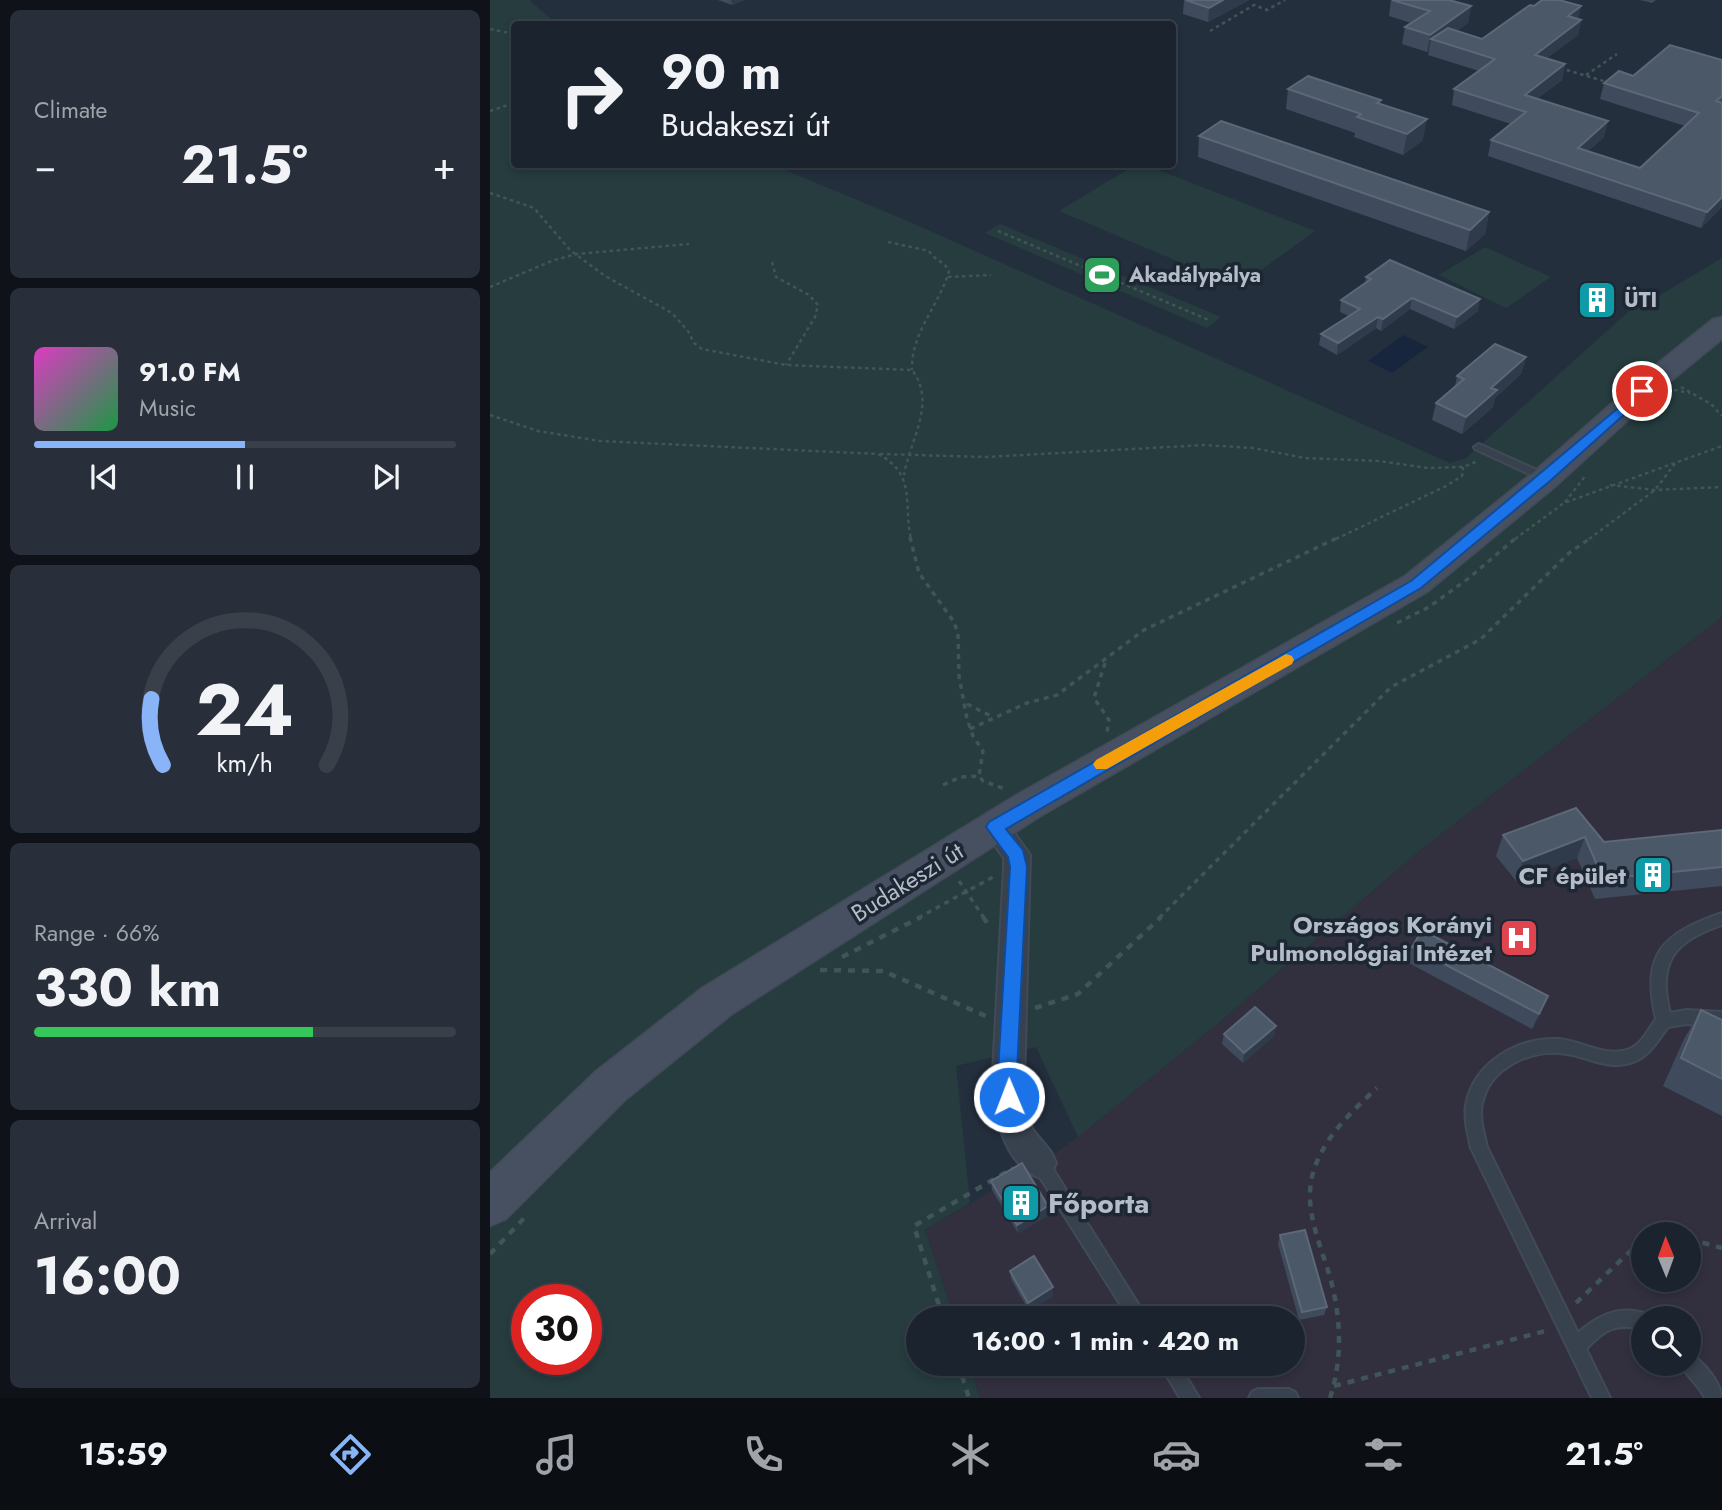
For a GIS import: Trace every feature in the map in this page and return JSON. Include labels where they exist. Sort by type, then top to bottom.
[{"type":"main road","name":"Budakeszi út","points":[[490,1203],[610,1086],[717,1001],[995,827],[1416,584],[1555,491],[1661,374],[1722,325]]},
{"type":"street","points":[[995,827],[1017,855],[1018,867],[1009,1097],[1014,1125],[1036,1159]]},
{"type":"lane","points":[[1479,447],[1555,491]]},
{"type":"lane","points":[[1664,1021],[1656,978],[1663,957],[1679,937],[1722,919]]},
{"type":"lane","points":[[1601,1398],[1479,1148],[1474,1124],[1474,1104],[1488,1076],[1512,1055],[1559,1046],[1617,1059],[1629,1057],[1639,1052],[1664,1021],[1686,1017],[1722,1019]]},
{"type":"lane","points":[[1036,1159],[1131,1306]]},
{"type":"lane","points":[[1576,1347],[1602,1322],[1617,1317],[1631,1319]]},
{"type":"lane","points":[[1176,1376],[1190,1398]]},
{"type":"lane","points":[[1701,1376],[1715,1398]]},
{"type":"lane","points":[[1258,1398],[1289,1398]]},
{"type":"path","points":[[1247,3],[1267,10],[1285,0]]},
{"type":"path","points":[[1210,32],[1254,5]]},
{"type":"path","points":[[490,29],[511,33]]},
{"type":"path","points":[[1586,75],[1617,54]]},
{"type":"path","points":[[1550,65],[1615,84]]},
{"type":"path","points":[[490,111],[511,104]]},
{"type":"path","points":[[490,193],[534,208],[555,229],[566,246],[605,276],[672,313],[696,346],[734,357],[786,365],[912,370]]},
{"type":"path","points":[[998,231],[1209,320]]},
{"type":"path","points":[[888,242],[929,251],[934,259],[949,268],[948,277],[916,336],[911,354],[912,370],[919,380],[923,407],[904,478],[912,550],[919,573],[954,622],[958,634],[959,676],[970,729],[983,751],[979,776]]},
{"type":"path","points":[[490,287],[554,260],[577,254],[689,244]]},
{"type":"path","points":[[554,260],[565,253],[566,246]]},
{"type":"path","points":[[772,262],[776,277],[809,295],[818,305],[816,317],[786,365]]},
{"type":"path","points":[[948,277],[991,275]]},
{"type":"path","points":[[1678,385],[1712,404],[1722,416]]},
{"type":"path","points":[[1672,389],[1694,394]]},
{"type":"path","points":[[490,415],[538,431],[600,441],[878,454],[986,457],[1205,445],[1232,446],[1331,461],[1379,461],[1440,469],[1463,467],[1493,453]]},
{"type":"path","points":[[1608,485],[1722,446]]},
{"type":"path","points":[[878,454],[895,464],[904,478]]},
{"type":"path","points":[[828,965],[817,970],[883,971],[994,1020],[1078,994],[1197,883],[1391,687],[1481,639],[1569,553],[1654,490],[1677,461]]},
{"type":"path","points":[[970,729],[1027,703],[1057,695],[1144,630],[1447,486],[1462,476],[1463,467]]},
{"type":"path","points":[[1555,491],[1608,485],[1654,490],[1722,487]]},
{"type":"path","points":[[1105,737],[1108,720],[1094,698],[1106,661]]},
{"type":"path","points":[[965,704],[993,717]]},
{"type":"path","points":[[943,785],[961,778],[979,776],[1008,791]]},
{"type":"path","points":[[839,959],[968,893],[1001,872]]},
{"type":"path","points":[[956,877],[993,930]]},
{"type":"path","points":[[1330,1398],[1339,1348],[1338,1311],[1310,1212],[1310,1186],[1319,1159],[1331,1136],[1349,1113],[1377,1088]]},
{"type":"path","points":[[939,1306],[914,1226],[1036,1159]]},
{"type":"path","points":[[490,1254],[531,1210]]},
{"type":"path","points":[[1701,1242],[1722,1248]]},
{"type":"path","points":[[1334,1386],[1564,1321],[1631,1251]]},
{"type":"path","points":[[962,1376],[969,1398]]},
{"type":"shaded area","name":"Országos Korányi Pulmonológiai Intézet","points":[[1722,617],[1722,1398],[980,1398],[973,1376],[1305,1376],[1305,1306],[950,1306],[925,1230],[1040,1163],[1078,1137],[1216,1025],[1418,852]]},
{"type":"green space","points":[[490,0],[529,0],[554,21],[511,21],[511,168],[780,168],[910,222],[1450,463],[1466,458],[1629,311],[1626,309],[1638,301],[1645,304],[1722,258],[1722,617],[1418,852],[1216,1025],[1078,1137],[1036,1047],[956,1066],[970,1203],[925,1230],[950,1306],[906,1306],[906,1376],[973,1376],[980,1398],[490,1398]]},
{"type":"green space","points":[[1130,168],[1154,168],[1315,231],[1238,287],[1059,211]]},
{"type":"green space","name":"Akadálypálya","points":[[1000,224],[1221,317],[1207,328],[985,233]]},
{"type":"green space","points":[[1485,247],[1551,277],[1506,308],[1439,275]]},
{"type":"water","points":[[1403,335],[1428,347],[1392,373],[1368,361]]},
{"type":"building","points":[[1186,0],[1223,0],[1209,8]]},
{"type":"building","points":[[1392,0],[1449,0],[1471,6],[1430,35],[1405,27],[1430,11]]},
{"type":"building","points":[[1542,0],[1559,0],[1581,6],[1568,16],[1581,20],[1535,55],[1565,64],[1525,95],[1608,121],[1578,148],[1640,168],[1699,113],[1604,83],[1619,71],[1633,76],[1670,45],[1722,60],[1722,96],[1716,101],[1722,103],[1722,197],[1707,212],[1491,140],[1526,112],[1454,89],[1495,59],[1431,39],[1448,28],[1482,39],[1530,5],[1534,6]]},
{"type":"building","points":[[1308,76],[1381,100],[1377,103],[1427,119],[1407,134],[1357,117],[1361,114],[1288,89]]},
{"type":"building","points":[[1221,121],[1489,212],[1470,230],[1199,136]]},
{"type":"building","points":[[1390,260],[1480,299],[1457,317],[1412,298],[1383,319],[1378,317],[1338,343],[1321,334],[1360,309],[1341,300],[1371,279],[1366,277]]},
{"type":"building","points":[[1495,344],[1526,357],[1491,388],[1497,390],[1466,417],[1436,403],[1464,379],[1457,376]]},
{"type":"building","points":[[1576,808],[1604,842],[1722,830],[1722,867],[1603,879],[1585,837],[1523,861],[1503,835]]},
{"type":"building","points":[[1422,930],[1548,996],[1539,1014],[1412,947]]},
{"type":"building","points":[[1255,1007],[1276,1026],[1244,1053],[1224,1034]]},
{"type":"building","points":[[1701,1010],[1722,1020],[1722,1079],[1681,1058]]},
{"type":"building","name":"Főporta","points":[[1022,1163],[1048,1206],[1017,1225],[991,1181]]},
{"type":"building","points":[[1305,1230],[1327,1307],[1305,1311],[1305,1306],[1300,1306],[1280,1235]]},
{"type":"building","points":[[1034,1256],[1053,1287],[1028,1303],[1010,1271]]},
{"type":"slow traffic","points":[[1101,764],[1286,660]]},
{"type":"place","name":"Akadálypálya","points":[[1102,275]]},
{"type":"place","name":"ÜTI","points":[[1597,300]]},
{"type":"place","name":"CF épület","points":[[1653,875]]},
{"type":"place","name":"Országos Korányi Pulmonológiai Intézet","points":[[1519,938]]},
{"type":"place","name":"Főporta","points":[[1021,1203]]},
{"type":"route","points":[[1009,1097],[1007,1072],[1018,867],[1017,855],[995,827],[1416,584],[1546,478],[1642,391]]}]
